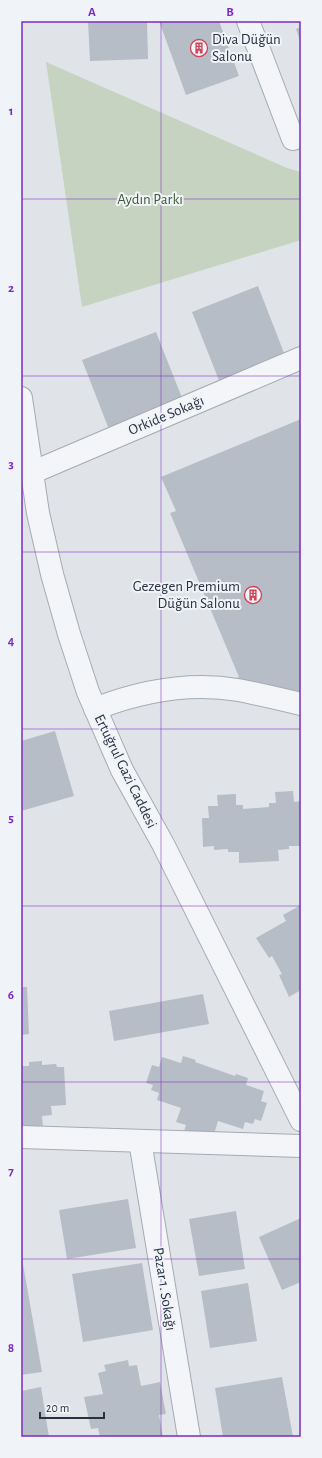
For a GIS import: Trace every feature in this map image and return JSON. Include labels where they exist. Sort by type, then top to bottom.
[{"type":"street","points":[[248,21],[293,139],[301,136]]},
{"type":"street","name":"Orkide Sokağı","points":[[32,473],[301,358]]},
{"type":"street","name":"Ertuğrul Gazi Caddesi","points":[[21,398],[24,449],[32,473],[52,574],[78,663],[95,710],[122,770],[163,844],[301,1120]]},
{"type":"street","points":[[95,710],[137,695],[181,688],[209,687],[238,690],[301,704]]},
{"type":"street","points":[[21,1137],[301,1146]]},
{"type":"street","name":"Pazar 1. Sokağı","points":[[140,1141],[189,1437]]},
{"type":"green space","name":"Aydın Parkı","points":[[46,62],[287,168],[301,172],[301,240],[82,307]]},
{"type":"building","points":[[88,21],[147,21],[148,59],[90,61]]},
{"type":"building","name":"Diva Düğün Salonu","points":[[159,21],[219,21],[239,76],[186,95]]},
{"type":"building","points":[[301,27],[301,43],[296,29]]},
{"type":"building","points":[[258,286],[286,358],[220,383],[192,312]]},
{"type":"building","points":[[156,332],[184,403],[110,432],[82,360]]},
{"type":"building","name":"Gezegen Premium Düğün Salonu","points":[[301,419],[301,697],[232,680],[239,677],[170,513],[176,511],[161,477]]},
{"type":"building","points":[[55,731],[74,796],[21,811],[21,741]]},
{"type":"building","points":[[293,791],[294,802],[301,801],[301,846],[289,846],[289,849],[278,850],[279,861],[239,863],[239,852],[228,852],[228,849],[214,850],[214,846],[203,847],[202,818],[209,818],[208,806],[218,806],[217,795],[236,794],[236,805],[243,805],[243,809],[269,807],[269,803],[276,803],[275,792]]},
{"type":"building","points":[[301,905],[301,990],[289,997],[279,975],[282,974],[272,956],[269,958],[256,938],[286,921],[283,915]]},
{"type":"building","points":[[21,987],[27,987],[29,1034],[21,1035]]},
{"type":"building","points":[[203,994],[209,1024],[114,1041],[109,1011]]},
{"type":"building","points":[[183,1056],[196,1060],[195,1062],[235,1076],[236,1074],[248,1078],[246,1085],[264,1091],[261,1101],[267,1103],[261,1121],[255,1119],[253,1124],[245,1122],[243,1129],[218,1121],[214,1134],[204,1131],[201,1140],[183,1134],[186,1125],[176,1122],[181,1108],[157,1100],[159,1093],[151,1090],[153,1085],[146,1083],[152,1065],[159,1067],[162,1057],[181,1063]]},
{"type":"building","points":[[42,1061],[42,1065],[56,1064],[57,1067],[64,1067],[66,1105],[51,1106],[52,1115],[42,1116],[43,1127],[21,1133],[21,1066],[29,1066],[29,1062]]},
{"type":"building","points":[[128,1199],[136,1248],[67,1259],[59,1210]]},
{"type":"building","points":[[236,1211],[245,1269],[199,1276],[189,1219]]},
{"type":"building","points":[[301,1218],[301,1282],[282,1290],[259,1237]]},
{"type":"building","points":[[21,1253],[42,1372],[21,1375]]},
{"type":"building","points":[[142,1263],[153,1330],[83,1342],[72,1274]]},
{"type":"building","points":[[248,1283],[257,1341],[210,1348],[201,1291]]},
{"type":"building","points":[[128,1360],[129,1366],[137,1365],[141,1386],[160,1382],[166,1414],[159,1415],[163,1437],[100,1437],[98,1428],[91,1429],[84,1397],[103,1394],[98,1373],[106,1371],[104,1365]]},
{"type":"building","points":[[282,1377],[293,1437],[223,1437],[215,1388]]},
{"type":"building","points":[[41,1387],[49,1437],[21,1437],[21,1391]]},
{"type":"place","name":"Diva Düğün Salonu","points":[[199,48]]},
{"type":"place","name":"Gezegen Premium Düğün Salonu","points":[[253,595]]}]
